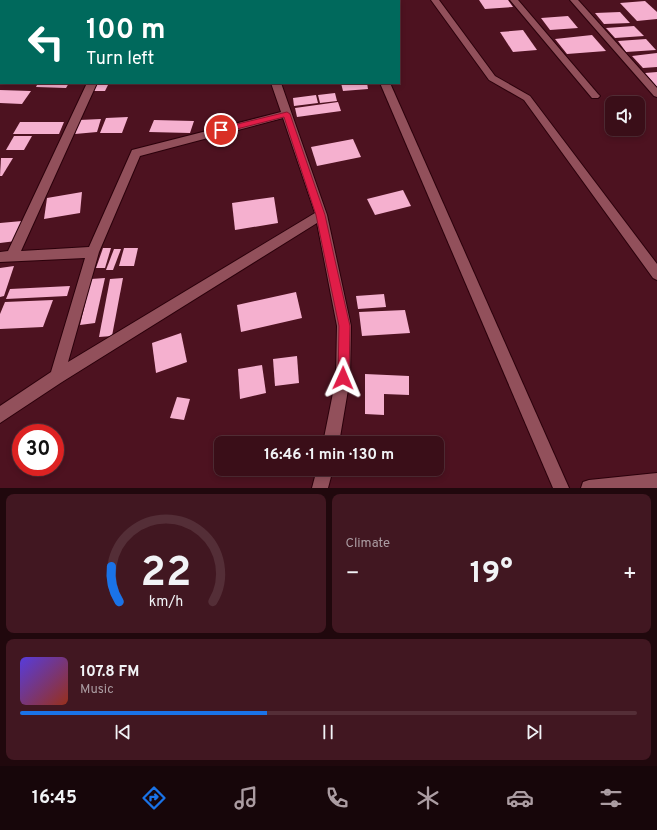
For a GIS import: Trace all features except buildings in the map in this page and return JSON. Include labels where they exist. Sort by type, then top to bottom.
[{"type":"street","points":[[435,0],[492,78],[527,98],[657,274]]},
{"type":"street","points":[[514,0],[595,96]]},
{"type":"street","points":[[574,0],[616,50],[657,94]]},
{"type":"street","points":[[92,84],[6,257],[94,252]]},
{"type":"street","points":[[276,84],[321,215],[344,326],[343,378],[332,436]]},
{"type":"street","points":[[385,84],[561,488]]},
{"type":"street","points":[[57,377],[94,252],[136,153],[287,114]]},
{"type":"street","points":[[0,415],[57,377],[321,215]]},
{"type":"street","points":[[320,488],[323,476]]},
{"type":"street","points":[[589,488],[657,481]]},
{"type":"route","points":[[221,130],[287,114],[321,215],[330,256],[344,326],[343,378]]}]
